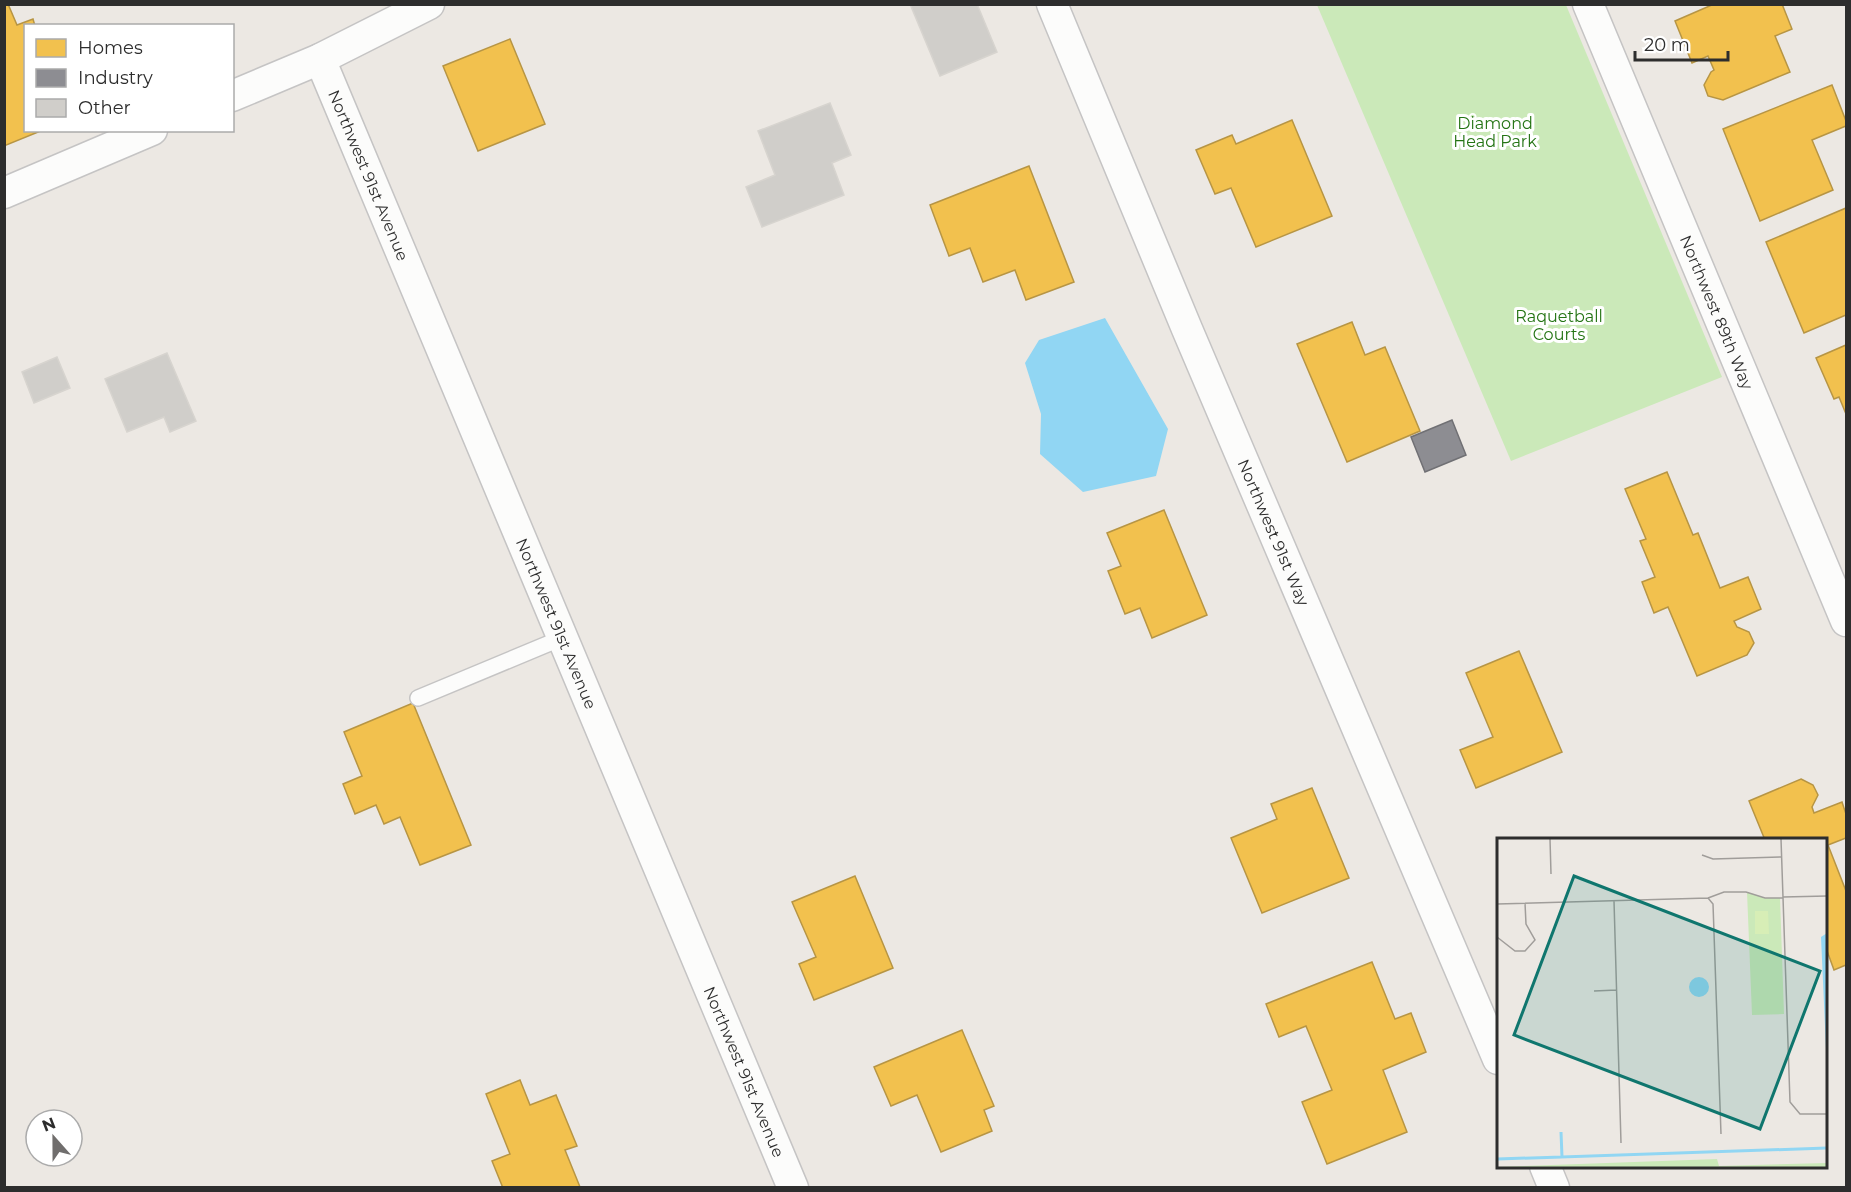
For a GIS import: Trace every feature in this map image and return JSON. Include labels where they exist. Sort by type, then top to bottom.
[{"type":"street","points":[[234,95],[320,59],[429,4]]},
{"type":"street","name":"Northwest 91st Way","points":[[1052,4],[1187,329],[1497,1057]]},
{"type":"street","name":"Northwest 89th Way","points":[[1588,4],[1846,621]]},
{"type":"street","name":"Northwest 91st Avenue","points":[[320,59],[793,1188]]},
{"type":"street","points":[[4,193],[147,132]]},
{"type":"street","points":[[1545,1168],[1554,1188]]},
{"type":"lane","points":[[418,698],[562,638]]},
{"type":"green space","name":"Diamond Head Park","points":[[1317,5],[1566,5],[1722,377],[1511,461]]},
{"type":"water","points":[[1105,318],[1168,429],[1156,476],[1083,492],[1040,454],[1041,414],[1025,363],[1039,340]]},
{"type":"building: Homes","points":[[4,4],[8,4],[17,25],[33,19],[34,24],[24,24],[24,132],[38,132],[4,146]]},
{"type":"building: Homes","points":[[1714,4],[1782,4],[1792,29],[1775,36],[1790,72],[1723,100],[1708,96],[1704,85],[1714,70],[1708,56],[1692,63],[1675,21]]},
{"type":"building: Homes","points":[[510,39],[545,124],[478,151],[443,66]]},
{"type":"building: Homes","points":[[1832,85],[1846,126],[1812,140],[1833,190],[1760,221],[1723,129]]},
{"type":"building: Homes","points":[[1292,120],[1332,216],[1256,247],[1231,188],[1215,194],[1196,150],[1232,135],[1236,144]]},
{"type":"building: Homes","points":[[1029,166],[1074,282],[1026,300],[1015,270],[983,282],[970,248],[949,256],[930,205]]},
{"type":"building: Homes","points":[[1846,208],[1846,315],[1804,333],[1766,242]]},
{"type":"building: Homes","points":[[1352,322],[1365,355],[1385,347],[1420,431],[1347,462],[1297,344]]},
{"type":"building: Homes","points":[[1846,345],[1846,414],[1839,397],[1834,399],[1816,358]]},
{"type":"building: Homes","points":[[1667,472],[1693,535],[1698,533],[1720,588],[1748,577],[1761,609],[1734,621],[1737,627],[1749,632],[1754,643],[1747,655],[1697,676],[1668,607],[1654,613],[1642,582],[1655,577],[1640,541],[1646,539],[1625,489]]},
{"type":"building: Homes","points":[[1164,510],[1207,615],[1152,638],[1140,608],[1125,614],[1108,571],[1121,566],[1107,533]]},
{"type":"building: Homes","points":[[1519,651],[1562,752],[1476,788],[1460,750],[1493,737],[1466,673]]},
{"type":"building: Homes","points":[[413,703],[471,845],[420,865],[400,817],[384,824],[376,805],[355,814],[343,784],[362,776],[344,732]]},
{"type":"building: Homes","points":[[1801,779],[1813,785],[1818,795],[1812,807],[1814,813],[1842,802],[1846,814],[1846,838],[1828,845],[1846,891],[1846,965],[1834,970],[1827,951],[1827,838],[1764,838],[1749,801]]},
{"type":"building: Homes","points":[[1312,788],[1349,878],[1262,913],[1231,838],[1277,819],[1271,804]]},
{"type":"building: Homes","points":[[855,876],[893,968],[814,1000],[799,964],[816,957],[792,902]]},
{"type":"building: Homes","points":[[1372,962],[1395,1019],[1411,1013],[1426,1052],[1383,1070],[1407,1132],[1327,1164],[1302,1102],[1332,1090],[1306,1026],[1279,1037],[1266,1004]]},
{"type":"building: Homes","points":[[962,1030],[994,1106],[984,1110],[992,1131],[941,1152],[917,1095],[891,1106],[874,1067]]},
{"type":"building: Homes","points":[[520,1080],[530,1105],[556,1095],[577,1146],[565,1150],[580,1187],[503,1188],[492,1161],[510,1154],[486,1094]]},
{"type":"building: Industry","points":[[1452,420],[1466,455],[1425,472],[1411,437]]},
{"type":"building: Other","points":[[910,4],[977,4],[997,52],[940,76]]},
{"type":"building: Other","points":[[830,103],[851,155],[832,163],[844,195],[762,227],[746,187],[775,175],[758,131]]},
{"type":"building: Other","points":[[167,353],[196,421],[170,432],[164,417],[127,432],[105,379]]},
{"type":"building: Other","points":[[57,357],[70,388],[34,403],[22,372]]},
{"type":"park label","name":"Raquetball Courts","points":[[1559,325]]}]
